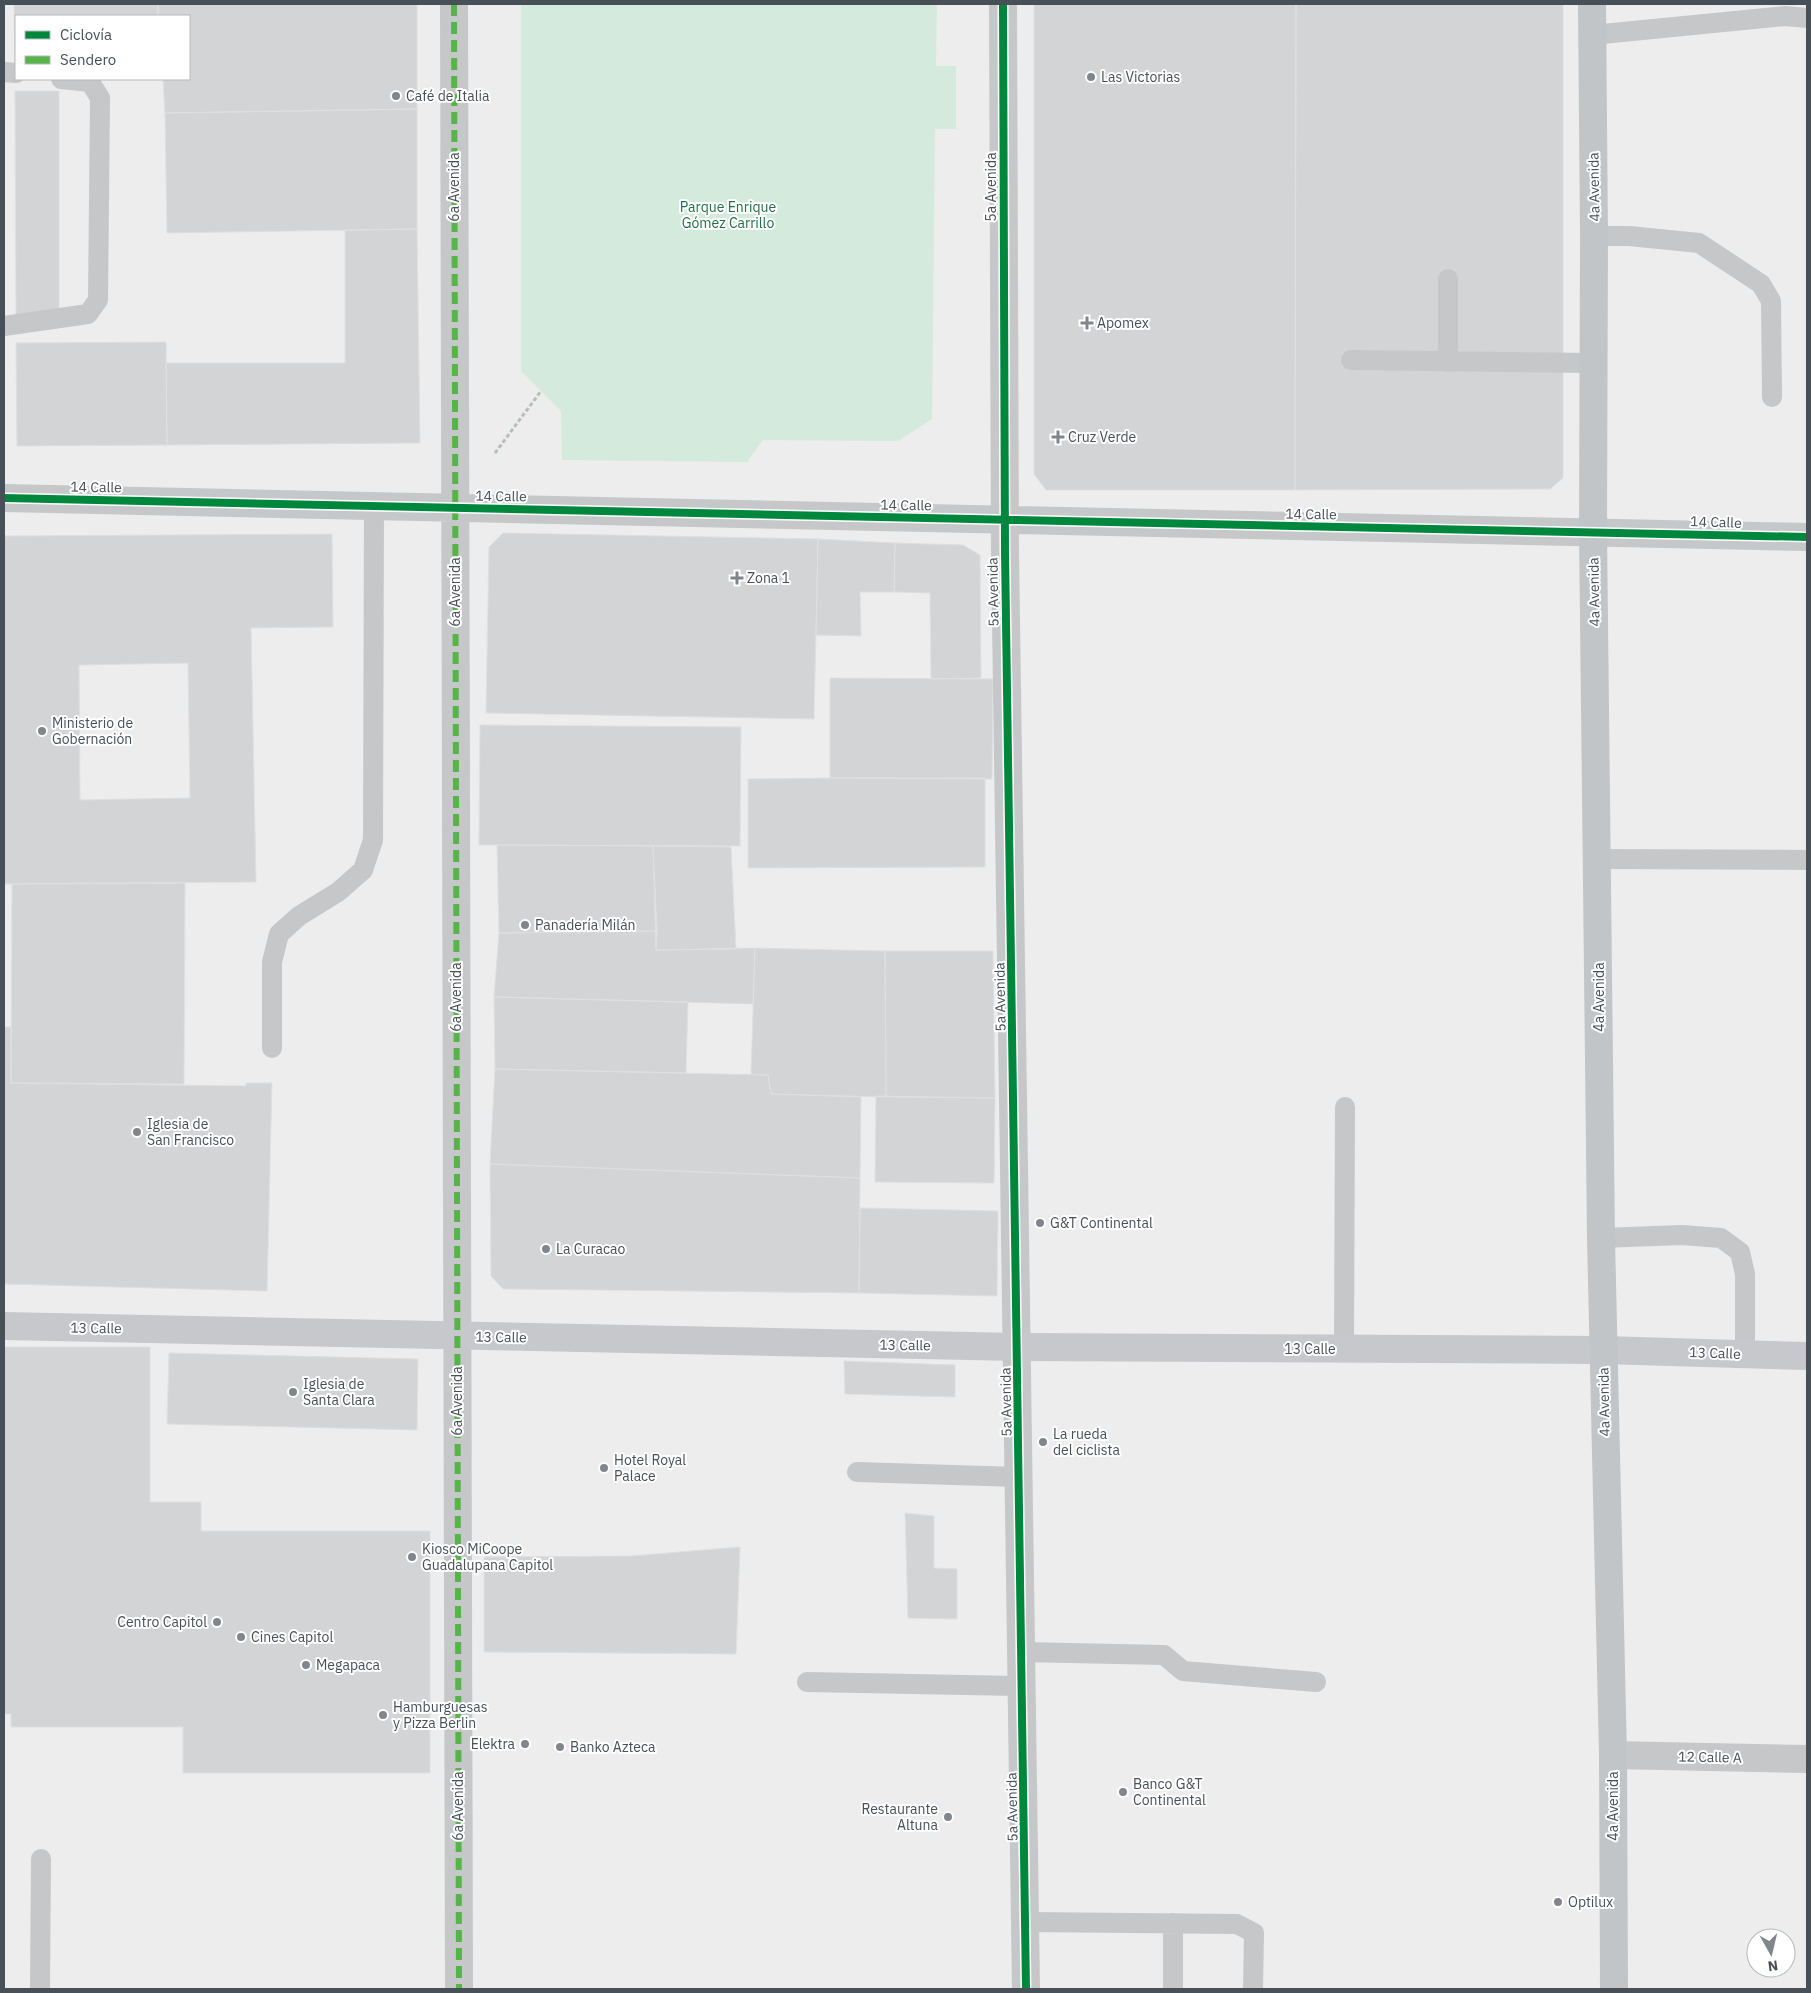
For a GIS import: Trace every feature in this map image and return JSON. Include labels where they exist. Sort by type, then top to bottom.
[{"type":"main road","name":"4a Avenida","points":[[1592,4],[1594,236],[1593,532],[1598,859],[1600,1238],[1613,1755],[1614,1989]]},
{"type":"street","name":"6a Avenida","points":[[454,4],[459,1989]]},
{"type":"street","name":"5a Avenida","points":[[1003,4],[1005,520],[1026,1989]]},
{"type":"street","name":"14 Calle","points":[[4,498],[1807,537]]},
{"type":"street","name":"13 Calle","points":[[4,1326],[1018,1347],[1603,1350],[1807,1356]]},
{"type":"street","name":"12 Calle A","points":[[1613,1755],[1807,1759]]},
{"type":"lane","points":[[1592,35],[1785,16],[1807,18]]},
{"type":"lane","points":[[4,326],[88,314],[98,300],[100,98],[90,82],[71,80]]},
{"type":"lane","points":[[1594,236],[1629,236],[1699,243],[1761,284],[1771,301],[1772,397]]},
{"type":"lane","points":[[1448,279],[1448,362]]},
{"type":"lane","points":[[1351,360],[1594,363]]},
{"type":"lane","points":[[272,1048],[272,962],[279,934],[299,916],[338,892],[363,870],[373,840],[374,506]]},
{"type":"lane","points":[[1598,859],[1807,860]]},
{"type":"lane","points":[[1344,1349],[1345,1107]]},
{"type":"lane","points":[[1600,1238],[1682,1236],[1721,1238],[1740,1252],[1745,1274],[1745,1354]]},
{"type":"lane","points":[[857,1472],[1020,1477]]},
{"type":"lane","points":[[1022,1652],[1164,1655],[1183,1670],[1316,1682]]},
{"type":"lane","points":[[807,1682],[1023,1686]]},
{"type":"lane","points":[[40,1989],[41,1858]]},
{"type":"lane","points":[[1026,1922],[1237,1924],[1254,1933],[1254,1989]]},
{"type":"lane","points":[[1173,1923],[1173,1989]]},
{"type":"path","points":[[494,453],[541,391]]},
{"type":"green space","name":"Parque Enrique Gómez Carrillo","points":[[521,4],[937,4],[936,66],[956,66],[956,129],[935,129],[932,419],[898,441],[763,440],[747,462],[562,460],[561,411],[521,371]]},
{"type":"building","points":[[14,4],[158,4],[158,15],[15,15],[15,65]]},
{"type":"building","points":[[158,4],[417,4],[417,109],[165,113],[163,80],[190,80],[190,15],[158,15]]},
{"type":"building","points":[[1034,4],[1296,4],[1295,490],[1046,490],[1034,474]]},
{"type":"building","points":[[1296,4],[1563,4],[1563,478],[1550,489],[1295,490]]},
{"type":"building","points":[[15,91],[59,91],[59,315],[16,315]]},
{"type":"building","points":[[417,109],[417,229],[167,233],[165,113]]},
{"type":"building","points":[[417,229],[420,443],[167,445],[166,363],[345,363],[345,230]]},
{"type":"building","points":[[166,342],[167,445],[17,446],[16,343]]},
{"type":"building","points":[[503,533],[818,539],[814,719],[486,713],[489,547]]},
{"type":"building","name":"Ministerio de Gobernación","points":[[332,534],[333,627],[251,628],[256,882],[4,884],[4,536]],"holes":[[[188,663],[190,798],[80,800],[79,665]]]},
{"type":"building","points":[[818,539],[895,543],[894,592],[860,592],[861,636],[816,635]]},
{"type":"building","points":[[895,543],[963,545],[980,555],[981,678],[931,679],[930,593],[894,592]]},
{"type":"building","points":[[830,678],[993,679],[992,779],[830,778]]},
{"type":"building","points":[[480,725],[741,727],[740,846],[479,845]]},
{"type":"building","points":[[985,778],[985,867],[748,868],[748,779]]},
{"type":"building","points":[[497,845],[653,846],[657,931],[499,933]]},
{"type":"building","points":[[653,846],[731,847],[736,949],[656,950]]},
{"type":"building","points":[[185,883],[184,1084],[11,1083],[12,884]]},
{"type":"building","points":[[657,931],[656,950],[755,948],[753,1004],[494,997],[499,933]]},
{"type":"building","points":[[755,948],[885,951],[886,1097],[771,1094],[768,1075],[751,1074]]},
{"type":"building","points":[[885,951],[993,951],[995,1098],[886,1097]]},
{"type":"building","points":[[494,997],[688,1002],[686,1073],[495,1069]]},
{"type":"building","name":"Iglesia de San Francisco","points":[[4,1027],[11,1027],[11,1083],[246,1086],[246,1083],[272,1083],[267,1291],[4,1284]]},
{"type":"building","points":[[495,1069],[768,1075],[771,1094],[861,1097],[860,1178],[490,1164]]},
{"type":"building","points":[[876,1096],[995,1098],[994,1183],[875,1182]]},
{"type":"building","points":[[490,1164],[860,1178],[859,1293],[503,1289],[491,1276]]},
{"type":"building","points":[[860,1208],[998,1211],[997,1296],[859,1293]]},
{"type":"building","name":"Centro Capitol","points":[[4,1347],[150,1347],[150,1502],[201,1502],[201,1531],[430,1531],[430,1773],[183,1773],[183,1727],[11,1727],[11,1714],[4,1714]]},
{"type":"building","name":"Iglesia de Santa Clara","points":[[169,1353],[418,1359],[417,1430],[167,1424]]},
{"type":"building","points":[[844,1361],[955,1365],[955,1397],[845,1394]]},
{"type":"building","points":[[905,1513],[934,1516],[934,1568],[957,1569],[957,1619],[908,1618]]},
{"type":"building","points":[[740,1547],[736,1654],[484,1652],[484,1557],[631,1556]]},
{"type":"marked path","points":[[454,4],[459,1989]]},
{"type":"cycle path","points":[[1003,4],[1005,552],[1026,1989]]},
{"type":"cycle path","points":[[4,498],[1807,537]]},
{"type":"place","name":"Las Victorias","points":[[1091,77]]},
{"type":"place","name":"Café de Italia","points":[[396,96]]},
{"type":"place","name":"Apomex","points":[[1087,323]]},
{"type":"place","name":"Cruz Verde","points":[[1058,437]]},
{"type":"place","name":"Zona 1","points":[[737,578]]},
{"type":"place","name":"Ministerio de Gobernación","points":[[42,731]]},
{"type":"place","name":"Panadería Milán","points":[[525,925]]},
{"type":"place","name":"Iglesia de San Francisco","points":[[137,1132]]},
{"type":"place","name":"G&T Continental","points":[[1040,1223]]},
{"type":"place","name":"La Curacao","points":[[546,1249]]},
{"type":"place","name":"Iglesia de Santa Clara","points":[[293,1392]]},
{"type":"place","name":"La rueda del ciclista","points":[[1043,1442]]},
{"type":"place","name":"Hotel Royal Palace","points":[[604,1468]]},
{"type":"place","name":"Kiosco MiCoope Guadalupana Capitol","points":[[412,1557]]},
{"type":"place","name":"Centro Capitol","points":[[217,1622]]},
{"type":"place","name":"Cines Capitol","points":[[241,1637]]},
{"type":"place","name":"Megapaca","points":[[306,1665]]},
{"type":"place","name":"Hamburguesas y Pizza Berlin","points":[[383,1715]]},
{"type":"place","name":"Elektra","points":[[525,1744]]},
{"type":"place","name":"Banko Azteca","points":[[560,1747]]},
{"type":"place","name":"Banco G&T Continental","points":[[1123,1792]]},
{"type":"place","name":"Restaurante Altuna","points":[[948,1817]]},
{"type":"place","name":"Optilux","points":[[1558,1902]]}]
